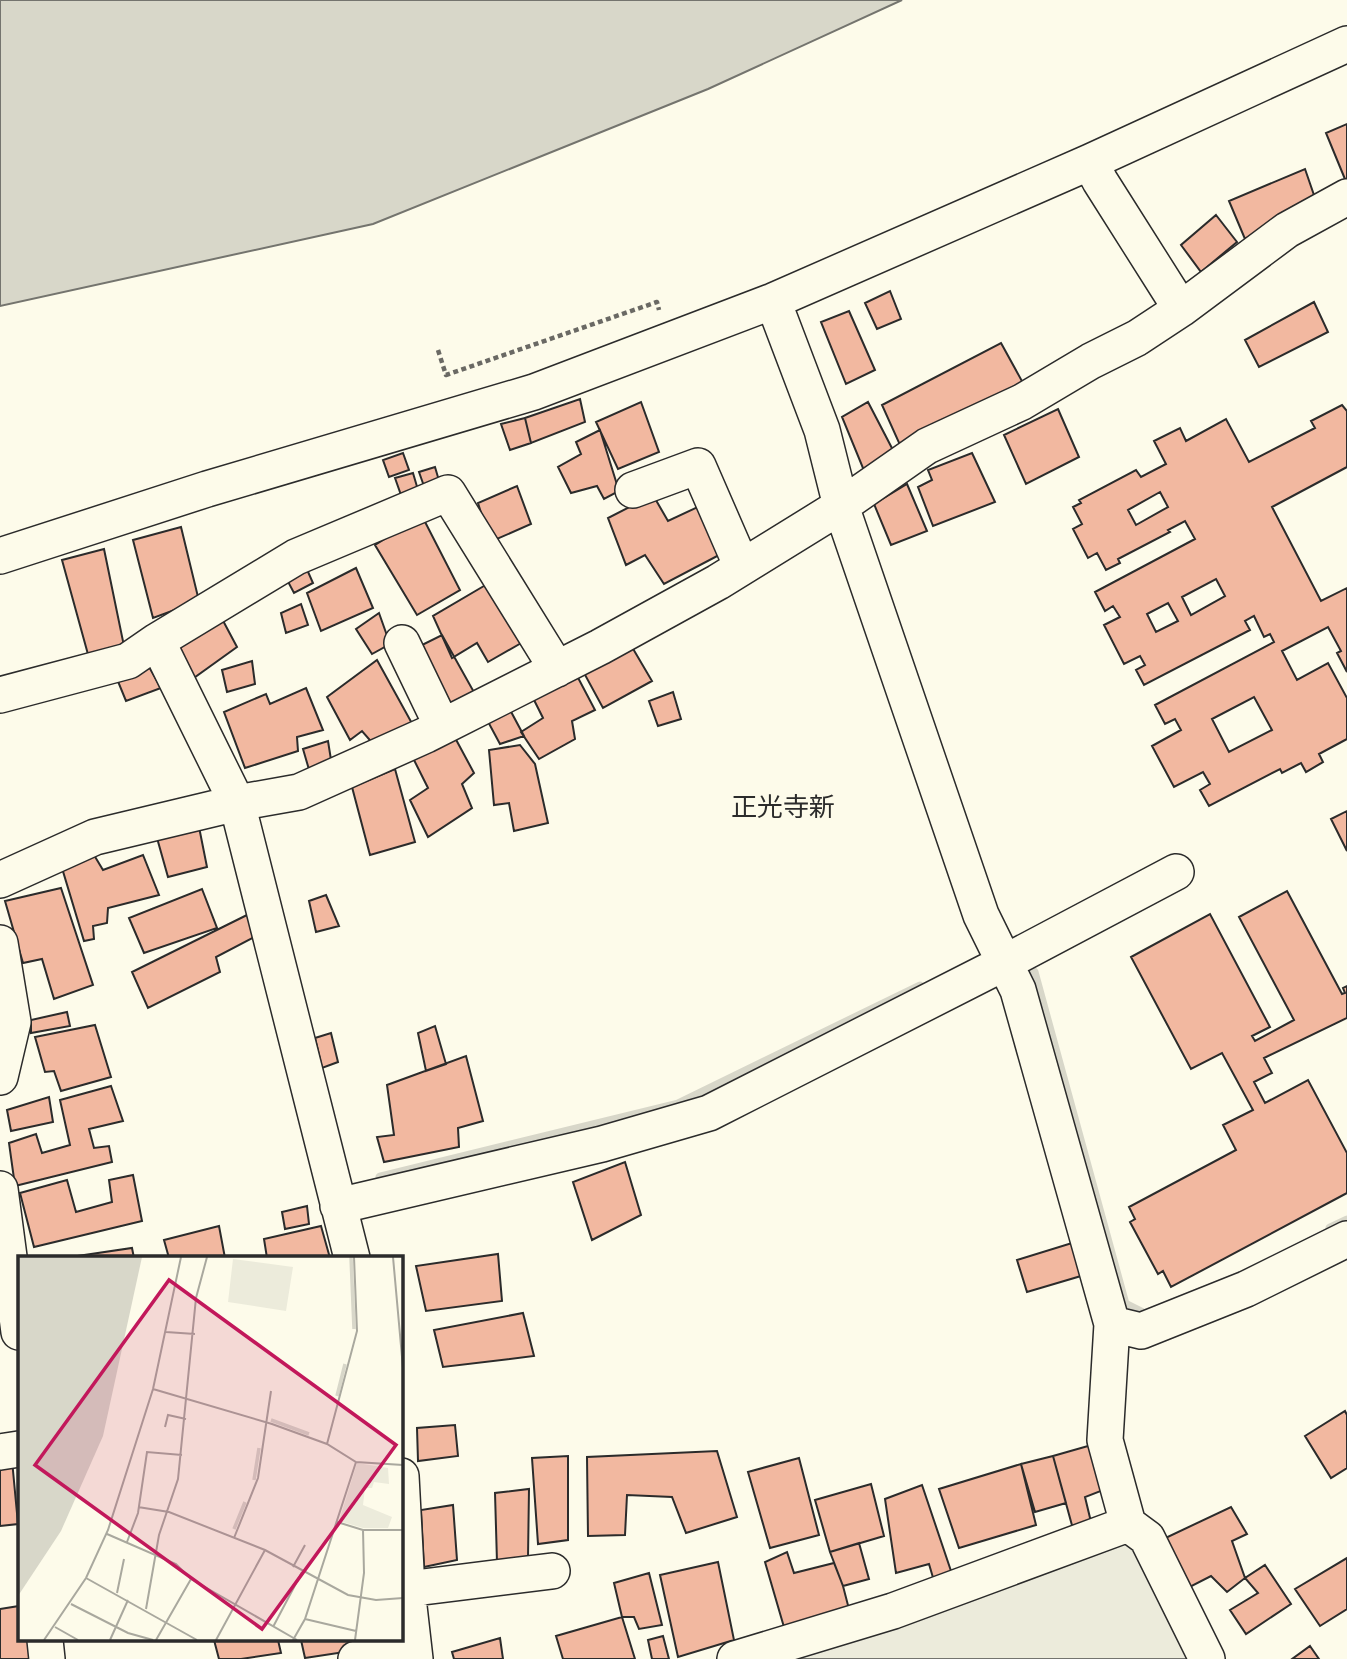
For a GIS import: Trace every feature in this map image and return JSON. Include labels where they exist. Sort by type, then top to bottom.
[{"type":"street","points":[[0,556],[220,485],[534,392],[773,301],[1090,162],[1347,44]]},
{"type":"street","points":[[1090,162],[1181,309]]},
{"type":"street","points":[[0,880],[95,836],[237,803],[299,792],[442,726],[600,647],[742,567],[841,506],[927,446],[1022,402],[1091,360],[1137,338],[1181,309],[1287,230],[1347,197]]},
{"type":"street","points":[[773,301],[822,430],[841,506],[981,915],[1018,990],[1112,1324],[1105,1440],[1128,1524],[1147,1538],[1207,1659]]},
{"type":"street","points":[[633,490],[698,466],[742,567]]},
{"type":"street","points":[[0,695],[128,662],[157,641],[296,557],[448,493],[556,669]]},
{"type":"street","points":[[157,641],[237,803],[351,1256]]},
{"type":"street","points":[[402,643],[442,726]]},
{"type":"street","points":[[338,1206],[602,1144],[709,1113],[1176,872]]},
{"type":"street","points":[[0,943],[13,1022],[0,1077]]},
{"type":"street","points":[[0,1189],[18,1324]]},
{"type":"street","points":[[1112,1324],[1140,1331],[1246,1289],[1347,1239]]},
{"type":"street","points":[[0,1452],[18,1449]]},
{"type":"street","points":[[356,1659],[414,1655],[402,1495]]},
{"type":"street","points":[[734,1659],[777,1653],[1128,1524]]},
{"type":"street","points":[[407,1588],[552,1572]]},
{"type":"path","points":[[438,350],[446,375],[657,302],[662,321]]},
{"type":"shaded area","points":[[0,0],[902,0],[708,89],[373,224],[0,306]]},
{"type":"shaded area","points":[[1126,1534],[1194,1659],[790,1659]]},
{"type":"building","points":[[1347,124],[1347,184],[1326,133]]},
{"type":"building","points":[[1305,169],[1315,198],[1245,239],[1229,201]]},
{"type":"building","points":[[1216,215],[1237,242],[1201,272],[1181,245]]},
{"type":"building","points":[[890,291],[901,319],[877,329],[865,303]]},
{"type":"building","points":[[1314,302],[1328,332],[1259,367],[1245,340]]},
{"type":"building","points":[[849,311],[875,370],[846,384],[821,322]]},
{"type":"building","points":[[1001,343],[1023,383],[900,445],[882,405]]},
{"type":"building","points":[[580,399],[585,422],[531,443],[525,418]]},
{"type":"building","points":[[641,402],[659,452],[618,469],[596,422]]},
{"type":"building","points":[[868,402],[895,454],[865,473],[842,417]]},
{"type":"building","points":[[1342,405],[1347,411],[1347,467],[1272,507],[1321,601],[1347,588],[1347,672],[1337,653],[1341,651],[1328,627],[1282,651],[1297,680],[1328,663],[1347,698],[1347,739],[1319,754],[1323,762],[1306,772],[1301,763],[1282,773],[1280,769],[1209,806],[1200,790],[1210,784],[1203,772],[1174,787],[1152,746],[1181,730],[1175,719],[1165,724],[1155,705],[1274,642],[1270,634],[1264,637],[1254,616],[1245,621],[1250,630],[1144,685],[1136,670],[1145,665],[1140,656],[1124,664],[1104,625],[1120,617],[1113,606],[1105,611],[1095,592],[1195,539],[1185,521],[1168,530],[1170,532],[1118,559],[1120,563],[1106,570],[1097,553],[1088,558],[1073,529],[1082,524],[1073,507],[1081,503],[1079,500],[1136,470],[1141,477],[1166,464],[1154,441],[1180,428],[1186,441],[1226,419],[1249,462],[1315,428],[1311,421]],"holes":[[[1160,492],[1168,507],[1136,525],[1128,510]],[[1216,579],[1225,596],[1191,615],[1182,597]],[[1168,603],[1178,621],[1156,632],[1147,614]],[[1254,697],[1272,730],[1229,752],[1212,719]]]},
{"type":"building","points":[[1058,409],[1079,457],[1026,484],[1004,435]]},
{"type":"building","points":[[525,418],[531,443],[510,450],[501,424]]},
{"type":"building","points":[[600,430],[619,491],[604,499],[597,486],[571,493],[558,467],[581,454],[576,442]]},
{"type":"building","points":[[403,453],[409,470],[389,477],[383,460]]},
{"type":"building","points":[[972,453],[995,502],[933,526],[918,487],[932,480],[928,470]]},
{"type":"building","points":[[435,467],[440,484],[425,489],[419,472]]},
{"type":"building","points":[[413,473],[418,490],[401,495],[395,478]]},
{"type":"building","points":[[907,484],[927,531],[891,545],[874,504]]},
{"type":"building","points":[[517,486],[531,524],[490,542],[478,503]]},
{"type":"building","points":[[653,495],[668,521],[702,505],[723,553],[664,584],[645,555],[626,565],[608,518]]},
{"type":"building","points":[[422,516],[460,590],[417,615],[375,545]]},
{"type":"building","points":[[181,527],[199,601],[153,618],[133,540]]},
{"type":"building","points":[[104,549],[124,646],[89,658],[62,560]]},
{"type":"building","points":[[305,565],[313,583],[294,593],[285,576]]},
{"type":"building","points":[[356,568],[373,608],[321,631],[307,593]]},
{"type":"building","points":[[489,583],[523,642],[488,662],[477,643],[452,658],[433,616]]},
{"type":"building","points":[[301,604],[308,625],[286,633],[281,613]]},
{"type":"building","points":[[379,613],[390,644],[372,654],[356,629]]},
{"type":"building","points":[[220,615],[237,647],[191,680],[172,646]]},
{"type":"building","points":[[442,635],[475,694],[446,709],[416,648]]},
{"type":"building","points":[[632,647],[652,681],[603,708],[584,673]]},
{"type":"building","points":[[377,660],[414,727],[375,746],[362,731],[350,740],[327,697]]},
{"type":"building","points":[[252,661],[255,684],[227,692],[222,670]]},
{"type":"building","points":[[148,665],[161,688],[126,701],[117,679]]},
{"type":"building","points":[[575,672],[595,710],[572,721],[575,739],[539,759],[521,732],[543,718],[530,692]]},
{"type":"building","points":[[306,688],[323,730],[297,737],[298,751],[245,768],[224,712],[266,694],[270,704]]},
{"type":"building","points":[[673,692],[681,719],[658,726],[649,701]]},
{"type":"building","points":[[508,706],[524,736],[500,744],[486,718]]},
{"type":"building","points":[[453,734],[474,773],[462,784],[472,808],[428,837],[410,800],[428,788],[412,756]]},
{"type":"building","points":[[328,741],[332,766],[310,773],[303,749]]},
{"type":"building","points":[[520,745],[535,764],[548,823],[514,831],[509,803],[494,805],[489,750]]},
{"type":"building","points":[[395,769],[415,842],[370,855],[352,787]]},
{"type":"building","points":[[1347,811],[1347,851],[1331,819]]},
{"type":"building","points":[[199,827],[207,867],[168,877],[157,838]]},
{"type":"building","points":[[94,855],[103,870],[143,855],[159,895],[108,908],[107,923],[93,926],[94,939],[84,941],[62,868]]},
{"type":"building","points":[[61,888],[93,985],[54,999],[42,959],[23,963],[5,901]]},
{"type":"building","points":[[202,889],[217,928],[144,953],[129,918]]},
{"type":"building","points":[[1287,891],[1342,994],[1345,993],[1343,988],[1347,986],[1347,1018],[1264,1058],[1272,1073],[1254,1082],[1265,1103],[1308,1080],[1347,1153],[1347,1193],[1171,1287],[1163,1271],[1158,1274],[1130,1222],[1135,1219],[1129,1207],[1236,1150],[1223,1125],[1253,1110],[1222,1053],[1191,1069],[1131,957],[1210,914],[1270,1027],[1252,1036],[1255,1041],[1294,1020],[1239,917]]},
{"type":"building","points":[[326,895],[339,926],[316,932],[309,901]]},
{"type":"building","points":[[251,913],[258,935],[216,957],[220,972],[148,1008],[132,972]]},
{"type":"building","points":[[67,1012],[70,1026],[31,1033],[31,1020]]},
{"type":"building","points":[[95,1025],[111,1077],[61,1091],[54,1071],[45,1072],[35,1037]]},
{"type":"building","points":[[435,1026],[446,1064],[426,1071],[418,1033]]},
{"type":"building","points":[[331,1033],[338,1062],[322,1068],[315,1038]]},
{"type":"building","points":[[466,1056],[483,1121],[458,1128],[459,1147],[384,1162],[377,1137],[394,1135],[387,1085]]},
{"type":"building","points":[[111,1086],[123,1121],[89,1129],[94,1148],[109,1146],[112,1162],[15,1186],[9,1143],[36,1134],[42,1153],[70,1145],[60,1100]]},
{"type":"building","points":[[49,1097],[53,1122],[11,1131],[7,1110]]},
{"type":"building","points":[[625,1162],[641,1215],[592,1240],[573,1182]]},
{"type":"building","points":[[133,1175],[142,1221],[34,1247],[20,1193],[67,1180],[76,1212],[112,1202],[109,1180]]},
{"type":"building","points":[[307,1206],[309,1224],[285,1229],[282,1212]]},
{"type":"building","points":[[219,1226],[225,1256],[168,1256],[164,1240]]},
{"type":"building","points":[[321,1226],[329,1256],[267,1256],[264,1239]]},
{"type":"building","points":[[1072,1243],[1081,1276],[1027,1292],[1017,1260]]},
{"type":"building","points":[[132,1248],[134,1256],[78,1256]]},
{"type":"building","points":[[498,1254],[502,1301],[426,1311],[416,1266]]},
{"type":"building","points":[[523,1313],[534,1356],[443,1367],[434,1330]]},
{"type":"building","points":[[1345,1411],[1347,1468],[1331,1478],[1305,1436]]},
{"type":"building","points":[[455,1425],[458,1456],[418,1461],[417,1428]]},
{"type":"building","points":[[1095,1444],[1106,1489],[1085,1497],[1091,1522],[1073,1529],[1053,1456]]},
{"type":"building","points":[[717,1451],[737,1517],[686,1533],[672,1497],[627,1495],[625,1535],[588,1536],[587,1457]]},
{"type":"building","points":[[568,1456],[568,1540],[538,1544],[532,1458]]},
{"type":"building","points":[[1053,1456],[1066,1503],[1035,1512],[1021,1464]]},
{"type":"building","points":[[799,1458],[819,1535],[770,1548],[748,1472]]},
{"type":"building","points":[[12,1460],[18,1524],[0,1526],[0,1463]]},
{"type":"building","points":[[1021,1464],[1036,1525],[959,1548],[939,1489]]},
{"type":"building","points":[[871,1484],[884,1536],[830,1552],[815,1500]]},
{"type":"building","points":[[922,1485],[951,1571],[934,1581],[929,1564],[896,1573],[885,1499]]},
{"type":"building","points":[[529,1489],[528,1558],[497,1562],[495,1493]]},
{"type":"building","points":[[453,1505],[457,1560],[424,1567],[421,1510]]},
{"type":"building","points":[[1231,1507],[1247,1534],[1232,1541],[1245,1578],[1227,1592],[1211,1576],[1180,1592],[1157,1542]]},
{"type":"building","points":[[859,1543],[869,1579],[843,1586],[830,1552]]},
{"type":"building","points":[[787,1552],[794,1573],[834,1563],[850,1613],[786,1634],[765,1562]]},
{"type":"building","points":[[1347,1558],[1347,1609],[1320,1626],[1295,1589]]},
{"type":"building","points":[[718,1562],[734,1640],[678,1657],[660,1575]]},
{"type":"building","points":[[1265,1565],[1291,1604],[1246,1634],[1230,1610],[1258,1593],[1245,1578]]},
{"type":"building","points":[[649,1573],[662,1625],[639,1629],[634,1617],[622,1617],[614,1583]]},
{"type":"building","points":[[18,1606],[18,1642],[28,1642],[31,1659],[0,1659],[0,1609]]},
{"type":"building","points":[[622,1617],[635,1659],[563,1659],[556,1636]]},
{"type":"building","points":[[663,1636],[669,1659],[652,1659],[648,1640]]},
{"type":"building","points":[[500,1638],[503,1659],[454,1659],[452,1652]]},
{"type":"building","points":[[215,1642],[278,1642],[281,1653],[241,1659],[219,1659]]},
{"type":"building","points":[[301,1642],[369,1642],[371,1648],[305,1658]]},
{"type":"building","points":[[1310,1646],[1319,1659],[1292,1659]]},
{"type":"waterway","points":[[1034,972],[1125,1304],[1151,1317]]},
{"type":"waterway","points":[[380,1177],[678,1104],[920,986]]},
{"type":"waterway","points":[[1330,1228],[1347,1220]]},
{"type":"district","name":"正光寺新","points":[[783,807]]}]
